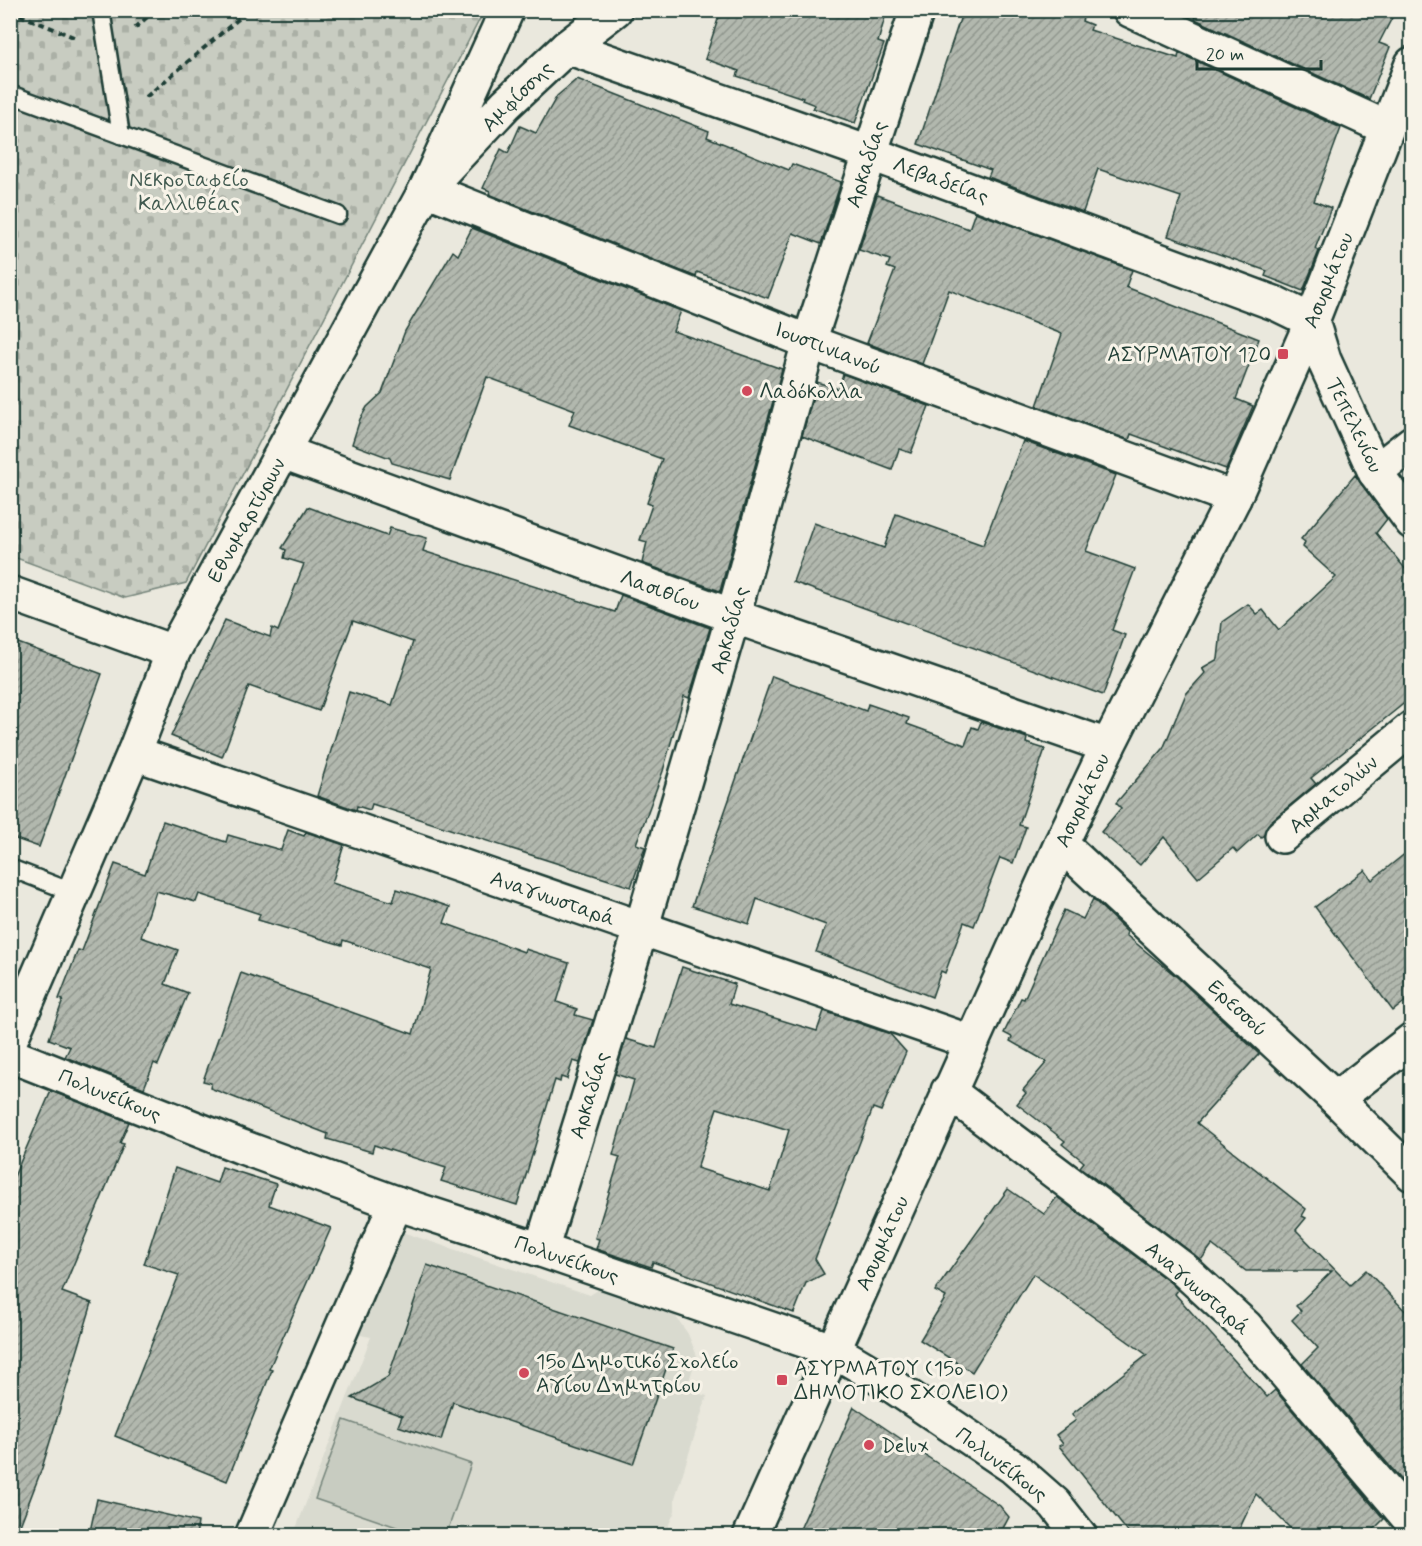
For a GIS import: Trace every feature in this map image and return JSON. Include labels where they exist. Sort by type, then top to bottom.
[{"type":"street","name":"Εθνομαρτύρων","points":[[10,1041],[134,753],[173,652],[426,189],[507,10]]},
{"type":"street","name":"Αμφίσσης","points":[[426,189],[506,104],[567,47],[615,10]]},
{"type":"street","name":"Αρκαδίας","points":[[541,1250],[641,929],[733,616],[809,342],[917,10]]},
{"type":"street","points":[[1130,10],[1388,128]]},
{"type":"street","name":"Λεβαδείας","points":[[567,47],[869,153],[1277,304],[1312,321]]},
{"type":"street","name":"Ασυρμάτου","points":[[750,1536],[835,1351],[948,1091],[1061,844],[1234,498],[1312,321],[1412,64]]},
{"type":"street","name":"Ιουστινιανού","points":[[426,189],[809,342],[1234,498]]},
{"type":"street","name":"Τεπελενίου","points":[[1312,321],[1324,360],[1375,471],[1412,522]]},
{"type":"street","points":[[1375,471],[1412,443]]},
{"type":"street","name":"Λασιθίου","points":[[283,452],[733,616],[1108,746]]},
{"type":"street","points":[[10,592],[173,652]]},
{"type":"street","name":"Αρματολών","points":[[1282,836],[1412,728]]},
{"type":"street","name":"Αναγνωσταρά","points":[[134,753],[971,1042]]},
{"type":"street","name":"Ερεσσού","points":[[1061,844],[1336,1100],[1412,1174]]},
{"type":"street","points":[[1336,1100],[1412,1040]]},
{"type":"street","name":"Πολυνείκους","points":[[10,1055],[242,1147],[396,1203],[835,1351],[884,1380],[1013,1467],[1055,1504],[1080,1536]]},
{"type":"street","name":"Αναγνωσταρά","points":[[948,1091],[1183,1269],[1246,1327],[1412,1522]]},
{"type":"street","points":[[252,1536],[396,1203]]},
{"type":"lane","points":[[101,10],[120,128]]},
{"type":"lane","points":[[10,94],[120,128],[338,215]]},
{"type":"lane","points":[[10,868],[75,893]]},
{"type":"path","points":[[120,128],[249,10]]},
{"type":"shaded area","name":"15ο Δημοτικό Σχολείο Αγίου Δημητρίου","points":[[402,1232],[590,1295],[601,1288],[672,1311],[688,1334],[697,1356],[686,1390],[707,1396],[675,1498],[675,1511],[664,1535],[293,1536],[371,1337],[360,1335]]},
{"type":"green space","name":"Νεκροταφείο Καλλιθέας","points":[[10,11],[484,11],[186,583],[125,598],[11,556]]},
{"type":"green space","points":[[344,1420],[471,1464],[446,1535],[420,1535],[315,1499]]},
{"type":"building","points":[[721,10],[887,10],[878,42],[884,44],[855,123],[813,108],[815,105],[802,100],[803,98],[737,76],[739,71],[705,59]]},
{"type":"building","points":[[963,10],[1086,10],[1082,21],[1092,25],[1090,30],[1178,58],[1179,53],[1341,128],[1314,201],[1331,208],[1315,249],[1319,251],[1303,291],[1265,276],[1267,271],[1168,236],[1181,197],[1098,169],[1083,212],[988,177],[991,170],[918,144]]},
{"type":"building","points":[[1198,10],[1396,10],[1379,43],[1390,47],[1369,99],[1195,19]]},
{"type":"building","points":[[577,79],[709,131],[707,137],[789,170],[792,164],[841,182],[821,244],[793,233],[768,298],[697,272],[696,277],[489,194],[490,191],[483,188],[501,149],[508,153],[520,126],[536,133],[557,96]]},
{"type":"building","points":[[877,195],[969,229],[975,212],[1132,270],[1126,287],[1259,339],[1236,399],[1253,406],[1226,469],[1131,434],[1129,440],[1037,406],[1062,334],[949,290],[922,364],[867,343],[895,270],[887,267],[890,260],[859,250]]},
{"type":"building","points":[[472,228],[681,311],[673,331],[782,369],[720,591],[642,563],[647,542],[640,540],[652,505],[647,503],[662,459],[569,425],[575,410],[487,377],[450,480],[392,463],[390,458],[352,444],[360,419],[367,407],[382,393],[405,331],[453,251],[458,255]]},
{"type":"building","points":[[843,374],[929,406],[911,453],[899,449],[892,470],[802,436],[817,382],[838,389]]},
{"type":"building","points":[[1023,441],[1116,475],[1086,551],[1135,569],[1112,630],[1125,635],[1103,695],[793,582],[814,523],[884,548],[896,514],[983,545]]},
{"type":"building","points":[[1355,475],[1387,519],[1376,533],[1412,577],[1412,697],[1311,778],[1316,784],[1270,822],[1264,835],[1261,837],[1258,834],[1237,853],[1233,848],[1198,878],[1164,837],[1140,865],[1101,832],[1121,808],[1116,803],[1163,749],[1186,694],[1205,673],[1202,668],[1218,659],[1222,622],[1248,604],[1257,614],[1263,610],[1279,630],[1336,577],[1303,547],[1305,542],[1301,539]]},
{"type":"building","points":[[308,507],[387,536],[390,528],[427,538],[423,551],[615,612],[621,595],[710,628],[689,698],[684,696],[663,771],[636,844],[645,847],[631,887],[372,804],[370,810],[357,806],[356,810],[317,796],[349,692],[392,705],[413,642],[353,621],[319,711],[249,686],[222,757],[171,736],[225,620],[270,637],[272,628],[278,631],[304,564],[284,558],[286,550],[282,548]]},
{"type":"building","points":[[18,643],[102,674],[39,847],[10,837],[10,659]]},
{"type":"building","points":[[772,676],[866,711],[868,704],[909,718],[907,724],[965,745],[972,727],[978,729],[981,722],[1027,738],[1026,743],[1045,749],[1019,825],[1026,827],[1013,863],[1000,858],[974,926],[964,922],[945,973],[941,971],[932,997],[816,952],[826,925],[757,899],[749,924],[692,906]]},
{"type":"building","points":[[163,821],[226,842],[228,835],[281,850],[288,830],[304,836],[306,832],[344,845],[332,883],[393,902],[397,889],[450,907],[444,923],[524,952],[525,949],[569,963],[557,1002],[577,1009],[575,1015],[593,1020],[580,1063],[573,1061],[567,1079],[561,1077],[560,1082],[555,1080],[517,1205],[441,1181],[446,1168],[374,1145],[372,1152],[327,1139],[328,1134],[210,1088],[211,1083],[203,1081],[241,973],[413,1034],[431,969],[343,940],[342,945],[258,920],[260,914],[199,894],[196,902],[156,891],[141,937],[178,950],[165,984],[188,993],[158,1065],[154,1063],[144,1088],[65,1057],[70,1047],[49,1039],[63,1000],[59,999],[78,950],[82,951],[115,864],[145,874]]},
{"type":"building","points":[[1412,848],[1412,996],[1393,1011],[1315,907],[1365,870],[1372,880]]},
{"type":"building","points":[[1093,899],[1127,932],[1126,935],[1177,977],[1259,1054],[1197,1123],[1306,1209],[1302,1216],[1306,1218],[1296,1230],[1350,1285],[1366,1270],[1412,1318],[1412,1492],[1302,1364],[1318,1348],[1292,1320],[1301,1311],[1296,1306],[1332,1271],[1246,1271],[1212,1245],[1201,1260],[1080,1167],[1084,1162],[1062,1144],[1065,1141],[1017,1104],[1026,1093],[1023,1090],[1047,1062],[1010,1041],[1012,1037],[1004,1033],[1021,998],[1024,999],[1064,910],[1083,919]]},
{"type":"building","points":[[682,967],[735,984],[729,1004],[817,1031],[824,1011],[890,1034],[906,1052],[881,1111],[873,1108],[815,1259],[824,1274],[806,1283],[794,1313],[653,1262],[651,1267],[596,1249],[599,1239],[595,1238],[620,1157],[613,1155],[634,1080],[615,1074],[626,1039],[656,1048]],"holes":[[[717,1108],[789,1130],[770,1191],[697,1168]]]},
{"type":"building","points":[[51,1091],[129,1122],[120,1143],[124,1144],[62,1292],[92,1303],[42,1468],[16,1536],[10,1536],[10,1186]]},
{"type":"building","points":[[222,1167],[276,1184],[269,1205],[331,1228],[269,1369],[272,1370],[227,1481],[115,1436],[179,1275],[144,1264],[175,1168],[217,1183]]},
{"type":"building","points":[[1008,1189],[1044,1214],[1057,1197],[1171,1283],[1178,1290],[1175,1294],[1267,1397],[1275,1390],[1384,1519],[1367,1536],[1298,1536],[1256,1494],[1236,1536],[1131,1536],[1059,1446],[1063,1444],[1056,1435],[1076,1420],[1072,1414],[1147,1355],[1033,1274],[972,1372],[920,1340],[946,1297],[935,1291]]},
{"type":"building","name":"15ο Δημοτικό Σχολείο Αγίου Δημητρίου","points":[[427,1265],[673,1349],[633,1464],[453,1402],[441,1440],[398,1426],[402,1416],[352,1398],[388,1377]]},
{"type":"building","points":[[854,1407],[1000,1506],[1009,1517],[999,1536],[797,1536]]},
{"type":"building","points":[[97,1499],[198,1522],[196,1536],[89,1536]]},
{"type":"place","name":"ΑΣΥΡΜΑΤΟΥ 120","points":[[1283,354]]},
{"type":"place","name":"Λαδόκολλα","points":[[747,391]]},
{"type":"place","name":"15ο Δημοτικό Σχολείο Αγίου Δημητρίου","points":[[524,1373]]},
{"type":"place","name":"ΑΣΥΡΜΑΤΟΥ (15ο ΔΗΜΟΤΙΚΟ ΣΧΟΛΕΙΟ)","points":[[782,1380]]},
{"type":"place","name":"Delux","points":[[869,1445]]}]
